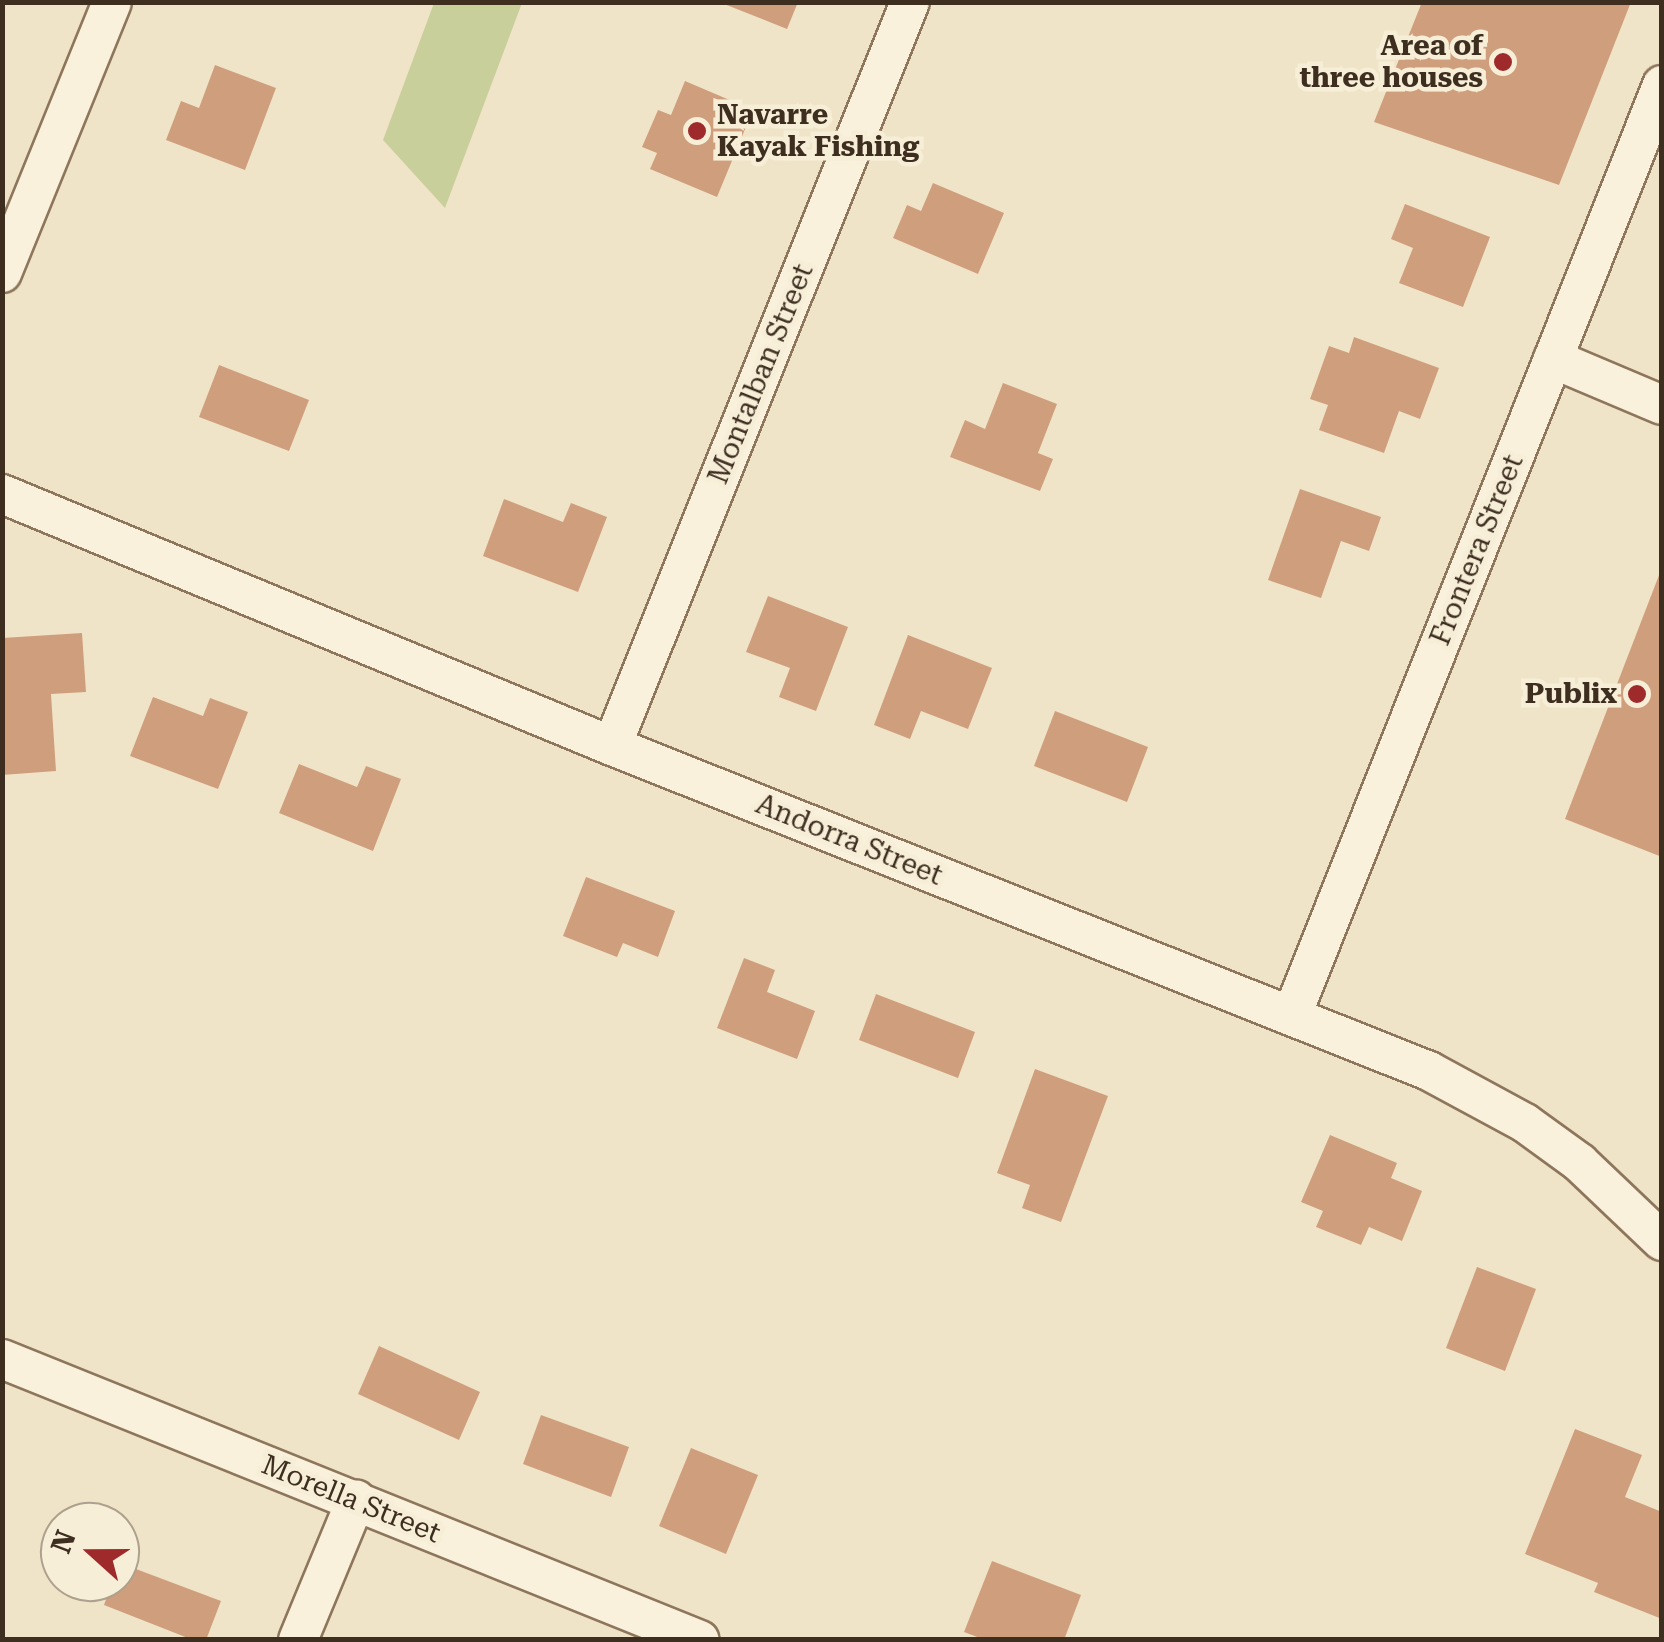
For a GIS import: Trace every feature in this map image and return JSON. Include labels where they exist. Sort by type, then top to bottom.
[{"type":"street","points":[[2,273],[112,2]]},
{"type":"street","name":"Montalban Street","points":[[612,746],[910,2]]},
{"type":"street","name":"Frontera Street","points":[[1292,1015],[1662,85]]},
{"type":"street","points":[[1553,358],[1662,406]]},
{"type":"street","name":"Andorra Street","points":[[2,494],[612,746],[1429,1071],[1524,1123],[1580,1162],[1662,1240]]},
{"type":"street","name":"Morella Street","points":[[2,1358],[700,1640]]},
{"type":"street","points":[[298,1640],[356,1500]]},
{"type":"green space","points":[[434,3],[522,3],[445,208],[383,140]]},
{"type":"building","points":[[719,2],[798,2],[787,29]]},
{"type":"building","name":"Area of three houses","points":[[1422,2],[1631,2],[1559,185],[1374,122]]},
{"type":"building","points":[[215,65],[276,88],[245,170],[166,140],[181,101],[199,108]]},
{"type":"building","name":"Navarre Kayak Fishing","points":[[685,81],[753,110],[717,197],[650,169],[657,153],[642,147],[658,110],[671,115]]},
{"type":"building","points":[[933,183],[1004,213],[978,274],[893,238],[907,205],[921,211]]},
{"type":"building","points":[[1405,204],[1490,237],[1463,307],[1399,283],[1413,248],[1391,239]]},
{"type":"building","points":[[1354,337],[1439,368],[1420,419],[1399,411],[1384,453],[1319,430],[1328,405],[1310,399],[1329,346],[1349,353]]},
{"type":"building","points":[[219,365],[309,400],[289,451],[199,417]]},
{"type":"building","points":[[1003,383],[1057,404],[1038,453],[1053,459],[1040,491],[950,457],[965,420],[985,429]]},
{"type":"building","points":[[1300,489],[1381,517],[1369,551],[1341,541],[1321,598],[1268,580]]},
{"type":"building","points":[[504,499],[563,522],[571,503],[607,517],[578,592],[483,556]]},
{"type":"building","name":"Publix","points":[[1662,570],[1662,857],[1565,819]]},
{"type":"building","points":[[768,596],[848,627],[816,711],[779,697],[790,668],[746,652]]},
{"type":"building","points":[[82,633],[86,692],[51,694],[56,771],[2,775],[2,638]]},
{"type":"building","points":[[908,635],[992,668],[968,729],[921,711],[910,739],[874,725]]},
{"type":"building","points":[[153,697],[203,716],[210,698],[248,712],[218,789],[130,756]]},
{"type":"building","points":[[1055,711],[1148,747],[1127,802],[1034,766]]},
{"type":"building","points":[[299,764],[357,787],[366,766],[401,779],[373,851],[279,813]]},
{"type":"building","points":[[586,877],[675,911],[658,957],[623,943],[617,957],[563,936]]},
{"type":"building","points":[[744,958],[775,970],[767,992],[815,1011],[797,1059],[717,1028]]},
{"type":"building","points":[[876,994],[975,1032],[958,1078],[859,1040]]},
{"type":"building","points":[[1035,1069],[1108,1096],[1061,1222],[1022,1208],[1030,1185],[997,1173]]},
{"type":"building","points":[[1330,1135],[1397,1163],[1391,1178],[1422,1191],[1402,1241],[1369,1227],[1361,1245],[1316,1227],[1323,1211],[1301,1202]]},
{"type":"building","points":[[1477,1267],[1536,1289],[1505,1371],[1446,1348]]},
{"type":"building","points":[[379,1346],[480,1392],[459,1440],[358,1394]]},
{"type":"building","points":[[541,1415],[629,1447],[611,1497],[523,1464]]},
{"type":"building","points":[[1575,1429],[1642,1455],[1625,1497],[1662,1512],[1662,1619],[1594,1592],[1598,1583],[1525,1554]]},
{"type":"building","points":[[691,1448],[758,1475],[726,1554],[659,1526]]},
{"type":"building","points":[[992,1561],[1081,1595],[1064,1640],[985,1640],[964,1632]]},
{"type":"building","points":[[140,1571],[221,1601],[206,1640],[193,1640],[104,1605],[140,1602]]},
{"type":"place","name":"Area of three houses","points":[[1503,62]]},
{"type":"place","name":"Navarre Kayak Fishing","points":[[697,131]]},
{"type":"place","name":"Publix","points":[[1637,694]]}]
